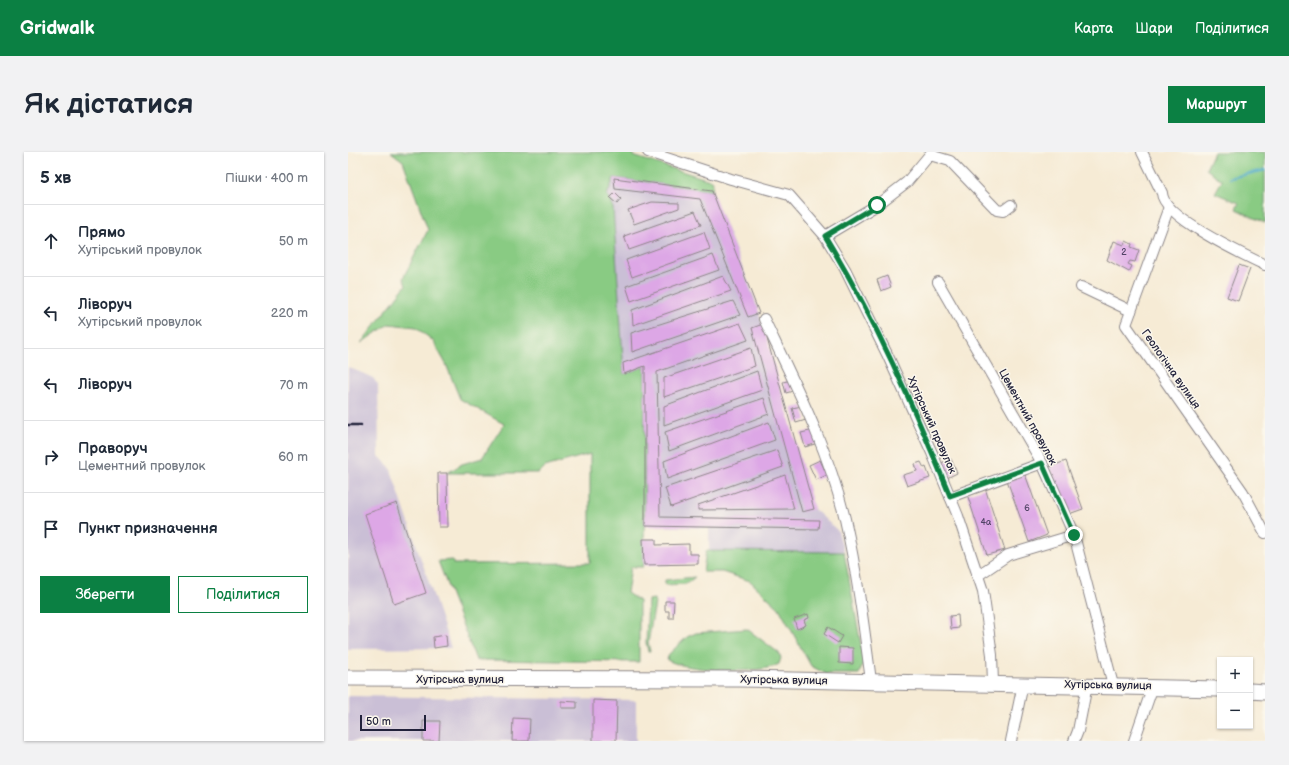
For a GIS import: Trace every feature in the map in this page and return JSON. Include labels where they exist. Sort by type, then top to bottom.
[{"type":"main road","name":"Хутірська вулиця","points":[[348,678],[871,681],[1217,688]]},
{"type":"main road","points":[[1253,691],[1265,692]]},
{"type":"street","name":"Хутірський провулок","points":[[648,152],[731,180],[789,195],[825,236],[845,269],[887,354],[932,452],[950,496],[983,591],[992,655],[993,683]]},
{"type":"street","points":[[1142,152],[1162,193],[1162,199],[1184,221],[1237,252],[1265,265]]},
{"type":"street","points":[[825,236],[877,205],[907,182],[931,153],[950,161],[997,210],[1003,211],[1012,205]]},
{"type":"street","name":"Геологічна вулиця","points":[[1169,207],[1126,326],[1243,492],[1265,533]]},
{"type":"street","name":"Цементний провулок","points":[[938,282],[1042,463],[1074,535],[1113,685]]},
{"type":"street","points":[[1081,287],[1131,311]]},
{"type":"street","points":[[764,319],[815,427],[844,518],[856,578],[871,681]]},
{"type":"street","points":[[950,496],[1042,463]]},
{"type":"street","points":[[978,576],[1008,556],[1074,535]]},
{"type":"street","points":[[1011,741],[1023,684]]},
{"type":"street","points":[[1074,741],[1078,731],[1087,685]]},
{"type":"street","points":[[1134,741],[1153,686]]},
{"type":"shaded area","points":[[614,178],[712,191],[755,299],[814,509],[838,531],[844,552],[709,552],[709,528],[645,526],[645,366],[624,374],[613,208],[607,195]]},
{"type":"shaded area","points":[[348,367],[373,378],[378,385],[379,456],[390,467],[451,648],[348,649]]},
{"type":"shaded area","points":[[348,696],[636,700],[636,741],[348,741]]},
{"type":"green space","points":[[391,152],[634,152],[633,156],[713,181],[712,191],[614,178],[607,195],[613,208],[624,374],[645,366],[644,565],[643,567],[631,567],[627,593],[639,601],[639,662],[476,660],[438,561],[453,560],[453,564],[590,563],[590,454],[545,467],[539,473],[447,473],[462,464],[482,458],[504,424],[460,399],[446,364],[433,341],[416,327],[389,324],[361,343],[406,285],[403,278],[428,230],[403,161]]},
{"type":"green space","points":[[1214,152],[1265,152],[1265,223],[1236,209],[1239,203],[1215,193],[1222,180],[1206,169]]},
{"type":"green space","points":[[706,551],[844,552],[864,661],[859,674],[826,674],[811,666],[779,608],[750,581],[722,572],[703,572]]},
{"type":"green space","points":[[695,577],[686,584],[665,585],[665,580]]},
{"type":"green space","points":[[654,599],[655,603],[648,643],[650,651],[648,651],[646,643],[648,600]]},
{"type":"green space","points":[[747,629],[779,653],[781,658],[779,664],[756,670],[723,670],[690,667],[667,660],[669,654],[687,637],[696,633]]},
{"type":"building","points":[[614,178],[712,191],[759,313],[748,317],[700,199],[615,189]]},
{"type":"building","points":[[615,193],[621,199],[617,204],[610,198]]},
{"type":"building","points":[[652,202],[679,203],[679,208],[634,224],[628,210]]},
{"type":"building","points":[[695,211],[701,225],[629,250],[624,236]]},
{"type":"building","points":[[704,232],[710,249],[632,277],[626,260]]},
{"type":"building","points":[[1114,241],[1124,245],[1126,241],[1132,244],[1131,247],[1139,250],[1135,262],[1130,261],[1128,264],[1132,266],[1129,272],[1107,260]]},
{"type":"building","points":[[713,255],[719,270],[631,301],[626,286]]},
{"type":"building","points":[[1239,265],[1250,269],[1238,301],[1227,297]]},
{"type":"building","points":[[723,276],[731,291],[633,325],[632,310]]},
{"type":"building","points":[[887,276],[891,287],[881,291],[877,280]]},
{"type":"building","points":[[733,301],[740,315],[632,352],[631,333]]},
{"type":"building","points":[[740,323],[748,340],[657,372],[660,517],[819,520],[818,529],[645,526],[645,366],[624,374],[623,363]]},
{"type":"building","points":[[763,324],[814,509],[802,512],[752,328]]},
{"type":"building","points":[[751,348],[755,366],[664,397],[664,378]]},
{"type":"building","points":[[757,371],[762,390],[664,425],[664,406]]},
{"type":"building","points":[[791,380],[793,391],[786,393],[783,382]]},
{"type":"building","points":[[764,398],[769,414],[669,451],[665,432]]},
{"type":"building","points":[[802,406],[806,420],[796,423],[792,408]]},
{"type":"building","points":[[769,422],[775,440],[667,479],[664,461]]},
{"type":"building","points":[[814,430],[818,443],[805,447],[801,433]]},
{"type":"building","points":[[777,450],[783,467],[671,507],[665,488]]},
{"type":"building","points":[[951,459],[957,473],[947,478],[941,463]]},
{"type":"building","points":[[820,460],[827,475],[816,480],[809,465]]},
{"type":"building","points":[[1066,461],[1083,509],[1066,515],[1049,467]]},
{"type":"building","points":[[921,462],[924,468],[926,467],[930,478],[907,486],[903,475],[917,471],[915,464]]},
{"type":"building","points":[[438,473],[447,473],[448,527],[439,527]]},
{"type":"building","points":[[1025,474],[1047,535],[1029,542],[1007,480]]},
{"type":"building","points":[[785,475],[794,509],[698,510],[698,505]]},
{"type":"building","points":[[985,488],[1005,550],[987,555],[967,494]]},
{"type":"building","points":[[397,503],[426,593],[394,604],[365,514]]},
{"type":"building","points":[[643,539],[656,539],[656,545],[689,544],[689,554],[698,554],[698,564],[644,565]]},
{"type":"building","points":[[665,601],[674,601],[673,618],[669,618],[669,611],[665,611]]},
{"type":"building","points":[[808,614],[809,618],[804,620],[806,625],[797,629],[794,619]]},
{"type":"building","points":[[958,615],[959,628],[951,629],[950,616]]},
{"type":"building","points":[[828,627],[842,636],[838,643],[824,634]]},
{"type":"building","points":[[446,635],[447,646],[434,648],[433,637]]},
{"type":"building","points":[[839,647],[853,648],[853,664],[839,663]]},
{"type":"building","points":[[593,700],[617,701],[616,741],[593,741]]},
{"type":"building","points":[[561,701],[577,702],[577,708],[561,708]]},
{"type":"building","points":[[513,718],[530,719],[529,741],[512,741]]},
{"type":"building","points":[[423,721],[440,721],[439,741],[423,741]]},
{"type":"waterway","points":[[1230,178],[1265,170]]},
{"type":"railway","points":[[348,425],[361,425]]},
{"type":"route","points":[[877,205],[825,236],[845,269],[887,354],[932,452],[950,496],[1042,463],[1074,535]]}]
